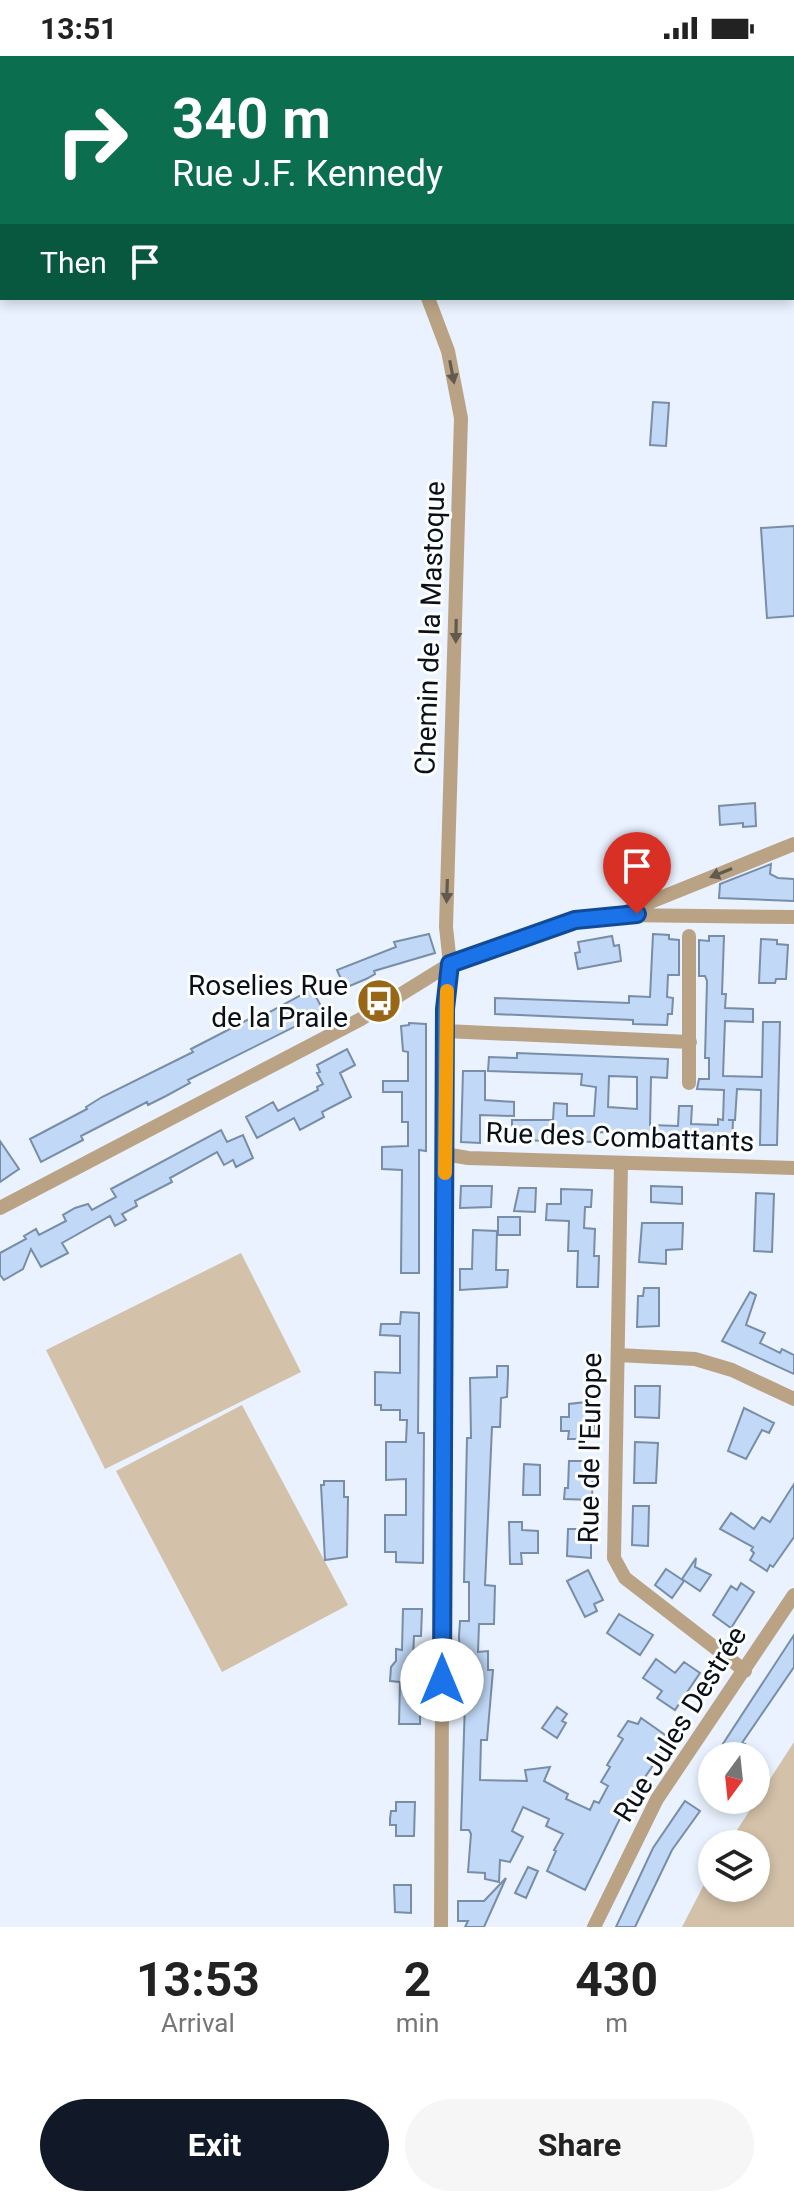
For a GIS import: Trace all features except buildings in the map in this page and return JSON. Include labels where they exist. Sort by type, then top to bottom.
[{"type":"street","name":"Chemin de la Mastoque","points":[[429,300],[448,351],[461,418],[446,927],[450,964],[445,1031],[441,1927]]},
{"type":"street","points":[[619,915],[794,844]]},
{"type":"street","points":[[0,1208],[361,1019],[450,964],[575,920],[619,915],[794,917]]},
{"type":"street","points":[[689,936],[689,1083]]},
{"type":"street","points":[[445,1031],[690,1042]]},
{"type":"street","name":"Rue des Combattants","points":[[445,1154],[468,1158],[794,1168]]},
{"type":"street","name":"Rue de l'Europe","points":[[621,1164],[614,1558],[625,1578],[745,1671]]},
{"type":"street","points":[[618,1355],[695,1359],[732,1370],[794,1399]]},
{"type":"street","name":"Rue Jules Destrée","points":[[594,1927],[657,1799],[794,1595]]},
{"type":"shaded area","points":[[241,1253],[301,1372],[105,1469],[46,1350]]},
{"type":"shaded area","points":[[242,1405],[348,1605],[222,1672],[116,1471]]},
{"type":"shaded area","points":[[794,1742],[794,1927],[682,1927],[698,1896],[698,1902],[770,1902],[770,1830],[737,1830],[747,1814],[770,1814],[770,1779]]},
{"type":"slow traffic","points":[[445,1173],[447,991]]},
{"type":"place","name":"Roselies Rue de la Praile","points":[[379,1001]]},
{"type":"route","points":[[442,1680],[445,1009],[450,964],[575,920],[637,914]]}]
